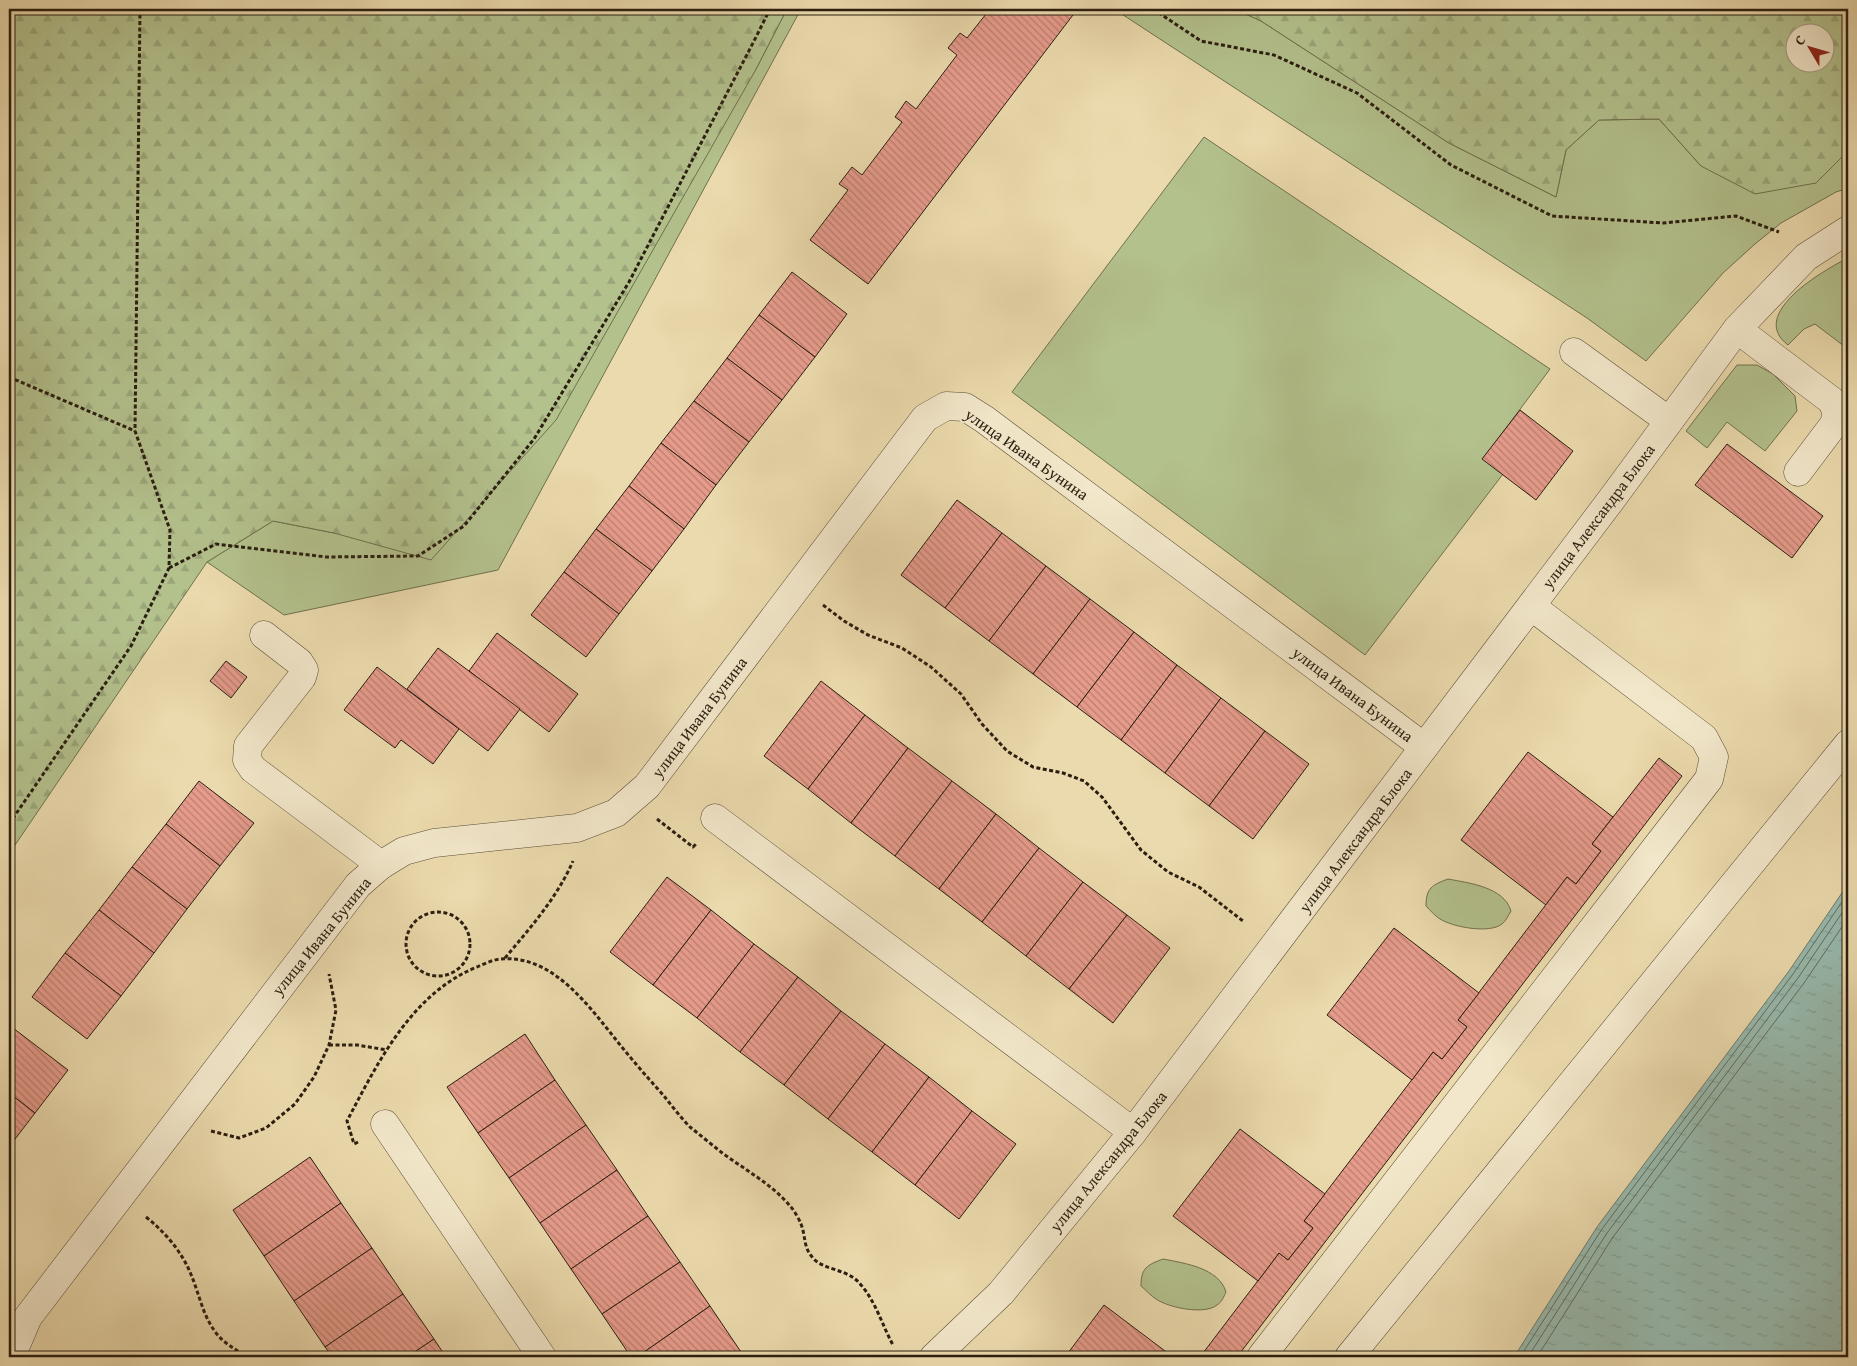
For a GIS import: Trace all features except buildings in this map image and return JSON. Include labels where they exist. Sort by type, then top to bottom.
[{"type":"street","name":"улица Александра Блока","points":[[934,1357],[1001,1293],[1133,1132],[1531,606],[1737,329],[1806,257],[1848,230]]},
{"type":"street","points":[[1737,329],[1832,401],[1836,411],[1834,423],[1798,472]]},
{"type":"street","points":[[1574,352],[1669,421]]},
{"type":"street","name":"улица Ивана Бунина","points":[[11,1357],[28,1317],[358,884],[381,865],[404,851],[434,843],[573,828],[616,813],[647,786],[925,418],[946,406],[965,407],[984,419],[1424,748]]},
{"type":"street","points":[[1261,1357],[1709,779],[1714,757],[1704,738],[1531,606]]},
{"type":"street","points":[[264,635],[299,662],[304,670],[302,677],[248,746],[247,760],[253,769],[381,865]]},
{"type":"street","points":[[1349,1357],[1848,744]]},
{"type":"street","points":[[715,818],[1133,1132]]},
{"type":"street","points":[[385,1124],[542,1357]]},
{"type":"path","points":[[9,824],[131,646],[169,568],[170,530],[135,431],[140,9]]},
{"type":"path","points":[[169,568],[216,544],[326,557],[418,556],[464,526],[534,438],[629,282],[770,9]]},
{"type":"path","points":[[1153,9],[1201,41],[1274,55],[1357,93],[1451,165],[1552,216],[1663,224],[1736,216],[1779,232]]},
{"type":"path","points":[[9,377],[135,431]]},
{"type":"path","points":[[823,604],[844,621],[868,636],[902,648],[931,667],[961,694],[982,724],[1007,751],[1033,767],[1063,772],[1084,781],[1102,797],[1141,850],[1168,872],[1199,887],[1243,921]]},
{"type":"path","points":[[505,959],[564,882],[575,857],[573,828]]},
{"type":"path","points":[[442,912],[454,916],[463,924],[469,935],[470,948],[466,960],[454,972],[447,976],[434,977],[422,973],[412,965],[406,954],[405,941],[409,929],[417,919],[428,913],[442,912]]},
{"type":"path","points":[[182,1115],[206,1130],[239,1138],[266,1128],[295,1104],[314,1077],[329,1045],[336,1010],[331,976],[308,950]]},
{"type":"path","points":[[385,1124],[354,1144],[346,1121],[387,1050],[410,1018],[436,990],[468,971],[497,959],[519,960],[546,969],[583,998],[618,1043],[688,1125],[721,1152],[774,1190],[792,1208],[802,1225],[805,1247],[814,1260],[829,1267],[845,1271],[860,1282],[873,1299],[881,1322],[893,1345]]},
{"type":"path","points":[[454,972],[457,977]]},
{"type":"path","points":[[329,1045],[357,1045],[387,1050]]},
{"type":"path","points":[[142,1214],[156,1225],[178,1250],[191,1274],[213,1330],[223,1342],[246,1357]]},
{"type":"green space","points":[[9,9],[787,9],[755,71],[556,420],[431,560],[334,533],[273,521],[207,562],[9,854]]},
{"type":"green space","points":[[787,9],[801,9],[498,570],[284,615],[207,562],[273,521],[334,533],[755,71]]},
{"type":"green space","points":[[1114,9],[1235,9],[1261,21],[1449,143],[1556,197],[1566,150],[1599,120],[1659,119],[1701,166],[1816,183],[1848,151],[1848,188],[1836,192],[1781,223],[1755,244],[1723,273],[1646,361],[1587,318]]},
{"type":"green space","points":[[1235,9],[1848,9],[1848,151],[1816,183],[1755,194],[1701,166],[1659,119],[1599,120],[1566,150],[1556,197],[1449,143],[1261,21]]},
{"type":"green space","points":[[1204,137],[1550,369],[1483,459],[1503,474],[1365,655],[1012,392]]},
{"type":"green space","points":[[1848,258],[1848,349],[1815,324],[1804,329],[1788,345],[1778,333],[1777,320],[1783,307],[1794,294],[1808,283]]},
{"type":"green space","points":[[1737,365],[1757,365],[1773,374],[1795,396],[1797,411],[1765,451],[1727,422],[1707,448],[1686,431]]},
{"type":"green space","points":[[1448,879],[1466,882],[1494,891],[1507,903],[1511,911],[1506,920],[1496,927],[1480,929],[1453,925],[1438,918],[1426,906],[1427,895],[1434,885]]},
{"type":"green space","points":[[1163,1259],[1181,1262],[1209,1272],[1222,1284],[1226,1292],[1222,1301],[1211,1308],[1196,1310],[1169,1305],[1154,1298],[1141,1286],[1142,1275],[1149,1265]]},
{"type":"water","points":[[1848,884],[1848,1350],[1843,1357],[1514,1357],[1597,1227],[1789,971]]}]
